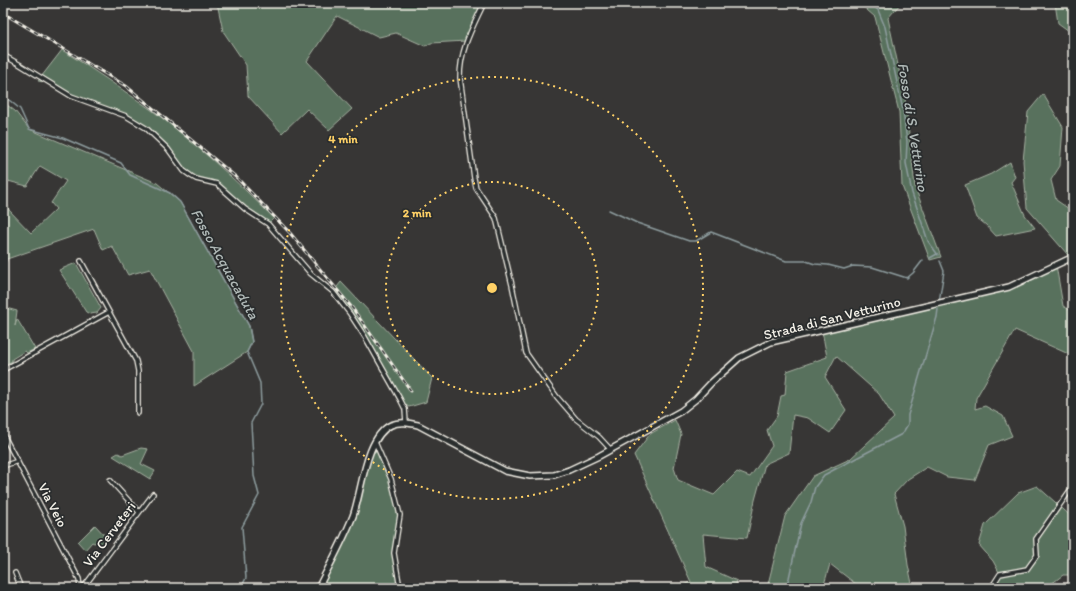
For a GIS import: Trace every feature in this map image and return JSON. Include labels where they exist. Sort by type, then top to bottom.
[{"type":"street","points":[[484,3],[466,41],[460,66],[460,78],[476,188],[496,218],[526,353],[576,419],[611,450]]},
{"type":"street","points":[[3,56],[19,64],[71,96],[126,116],[146,128],[168,149],[184,171],[196,179],[217,184],[245,209],[268,224],[311,274],[333,292],[365,337],[405,409],[406,422],[391,425],[382,432],[375,442],[363,473],[353,515],[337,553],[318,588]]},
{"type":"street","name":"Strada di San Vetturino","points":[[406,422],[418,425],[504,471],[530,476],[554,475],[570,470],[611,450],[680,411],[696,399],[711,383],[739,358],[771,342],[1009,287],[1073,257]]},
{"type":"street","points":[[81,261],[136,361],[138,371],[138,413]]},
{"type":"street","points":[[3,370],[109,312]]},
{"type":"street","name":"Via Veio","points":[[3,434],[79,579],[81,588]]},
{"type":"street","points":[[375,442],[390,479],[400,515],[394,553],[400,588]]},
{"type":"street","points":[[3,466],[18,461]]},
{"type":"street","points":[[110,480],[139,512]]},
{"type":"street","points":[[991,588],[1000,574],[1027,569],[1037,555],[1036,540],[1073,486]]},
{"type":"street","name":"Via Cerveteri","points":[[81,588],[154,494]]},
{"type":"street","points":[[15,573],[21,588]]},
{"type":"green space","points":[[217,3],[484,3],[466,41],[431,43],[425,46],[396,33],[379,37],[337,16],[307,61],[352,109],[329,130],[307,109],[282,133],[248,96],[246,65],[223,31]]},
{"type":"green space","points":[[859,3],[901,3],[888,18],[905,98],[915,187],[941,257],[930,260],[902,186],[899,112],[875,17]]},
{"type":"green space","points":[[1055,3],[1073,3],[1073,29],[1069,31],[1058,23]]},
{"type":"green space","points":[[62,50],[119,87],[169,123],[215,162],[274,218],[268,224],[245,209],[222,187],[196,179],[184,171],[168,149],[146,128],[126,116],[71,96],[49,83],[38,81]]},
{"type":"green space","points":[[1043,94],[1063,127],[1060,166],[1051,180],[1056,200],[1072,211],[1073,252],[1068,255],[1027,208],[1023,161],[1028,112]]},
{"type":"green space","points":[[3,102],[15,111],[29,129],[157,183],[180,202],[249,326],[252,342],[247,352],[194,386],[194,351],[150,269],[128,275],[112,246],[103,250],[94,229],[4,260]],"holes":[[[40,166],[66,181],[51,203],[56,209],[31,233],[9,210],[5,197],[8,181],[27,186]]]},
{"type":"green space","points":[[1010,162],[1015,177],[1011,182],[1025,215],[1035,228],[996,236],[977,218],[965,185],[991,174]]},
{"type":"green space","points":[[76,263],[101,308],[97,313],[90,314],[86,312],[59,270]]},
{"type":"green space","points":[[1056,265],[1063,306],[1073,312],[1073,356],[1015,330],[976,398],[975,409],[985,406],[1003,416],[1012,436],[989,445],[975,480],[947,477],[927,467],[908,479],[894,494],[903,526],[908,565],[913,588],[861,588],[830,564],[823,588],[767,588],[785,516],[813,476],[850,459],[894,418],[879,394],[836,356],[825,377],[846,410],[830,433],[808,418],[793,415],[789,453],[765,464],[755,500],[747,538],[703,534],[706,567],[737,581],[735,588],[674,588],[691,582],[634,455],[650,434],[675,420],[681,434],[674,468],[678,480],[714,495],[737,472],[750,477],[772,446],[767,430],[777,416],[781,396],[785,395],[787,371],[827,357],[822,331],[1007,288]]},
{"type":"green space","points":[[341,282],[432,378],[426,402],[409,407],[402,403],[365,337],[333,292]]},
{"type":"green space","points":[[6,308],[17,311],[15,326],[17,319],[35,349],[27,353],[25,351],[3,366],[3,309]]},
{"type":"green space","points":[[375,442],[391,479],[400,515],[394,553],[400,588],[318,588],[353,515],[374,446],[375,453]]},
{"type":"green space","points":[[141,448],[148,449],[141,464],[155,471],[150,479],[113,456],[118,453],[122,455]]},
{"type":"green space","points":[[1037,486],[1073,518],[1073,575],[1063,575],[1046,588],[995,588],[1000,574],[993,561],[979,545],[985,525],[1018,493]]},
{"type":"green space","points":[[95,525],[108,539],[101,546],[97,542],[92,542],[85,550],[78,542]]},
{"type":"green space","points":[[568,582],[602,585],[604,588],[563,588]]},
{"type":"waterway","name":"Fosso di S. Vetturino","points":[[869,3],[878,10],[885,27],[903,110],[907,142],[906,163],[912,193],[928,241],[938,255]]},
{"type":"waterway","name":"Fosso Acquacaduta","points":[[3,95],[20,109],[29,129],[63,138],[121,163],[130,175],[170,193],[180,202],[249,326],[252,342],[247,352],[260,383],[261,404],[251,423],[254,476],[259,495],[242,527],[246,578],[241,588]]},
{"type":"waterway","points":[[609,210],[637,223],[689,241],[696,241],[711,232],[786,261],[806,261],[844,269],[853,266],[872,267],[907,278],[923,260]]},
{"type":"waterway","points":[[930,258],[937,254]]},
{"type":"waterway","name":"Fosso di S. Vetturino","points":[[939,302],[944,271],[940,261]]},
{"type":"waterway","name":"Fosso di S. Vetturino","points":[[785,588],[789,578],[801,523],[811,502],[815,487],[824,475],[902,434],[908,424],[908,415],[937,317],[938,309]]},
{"type":"railway","points":[[3,13],[126,86],[237,178],[290,233],[353,309],[411,391]]}]
